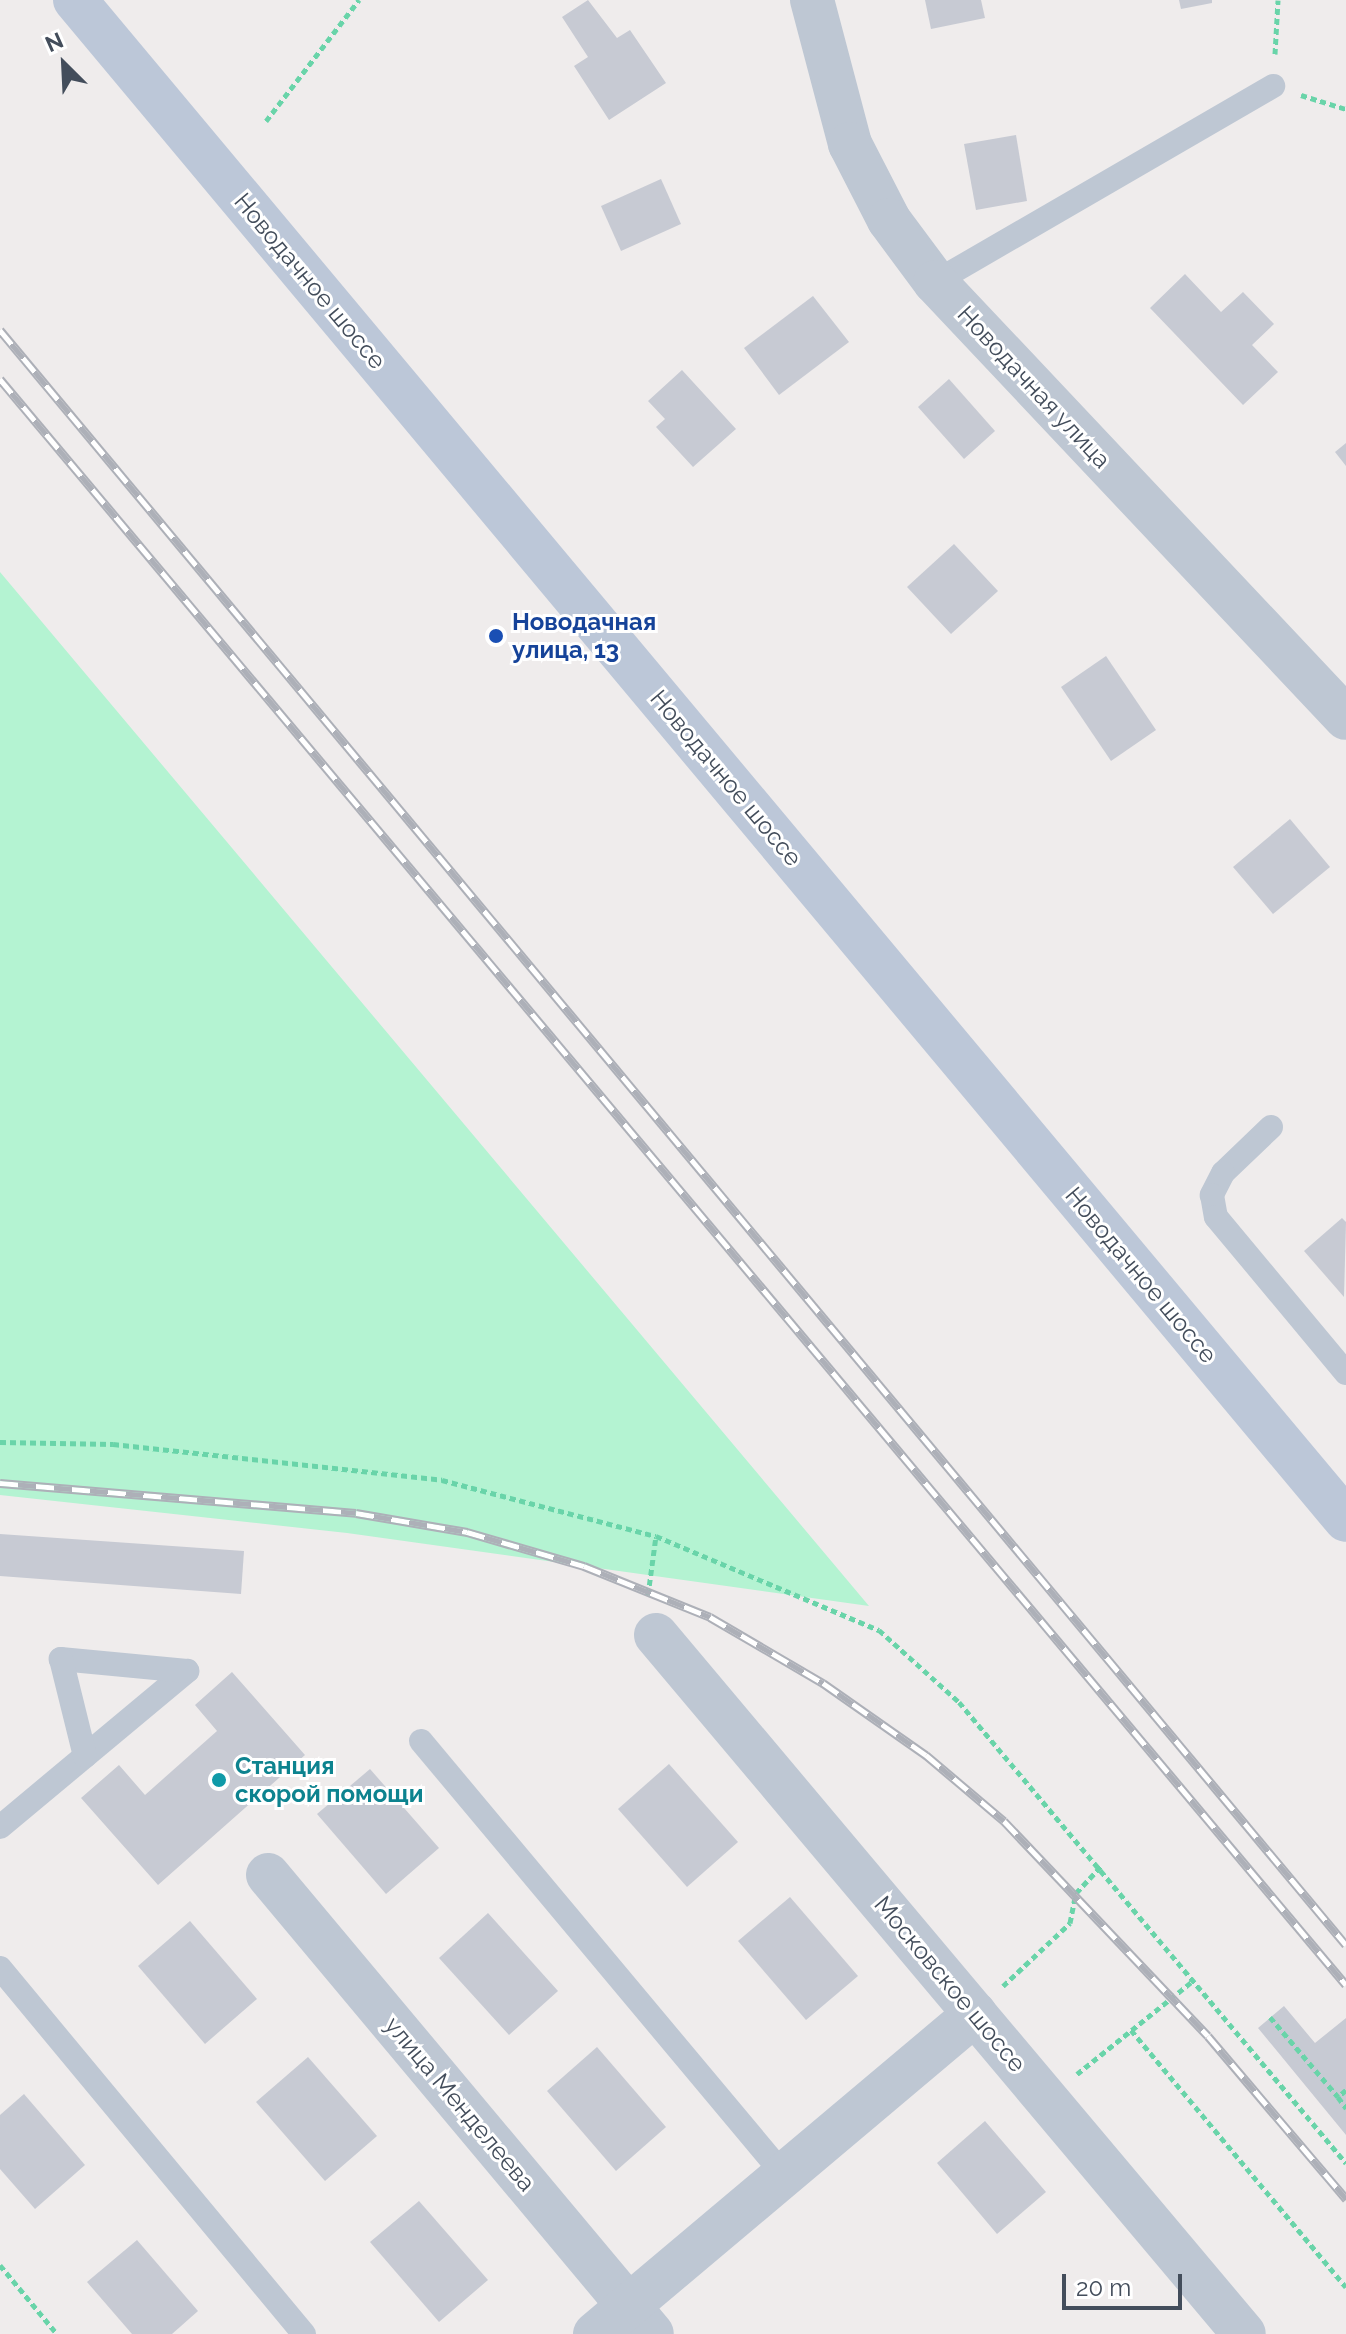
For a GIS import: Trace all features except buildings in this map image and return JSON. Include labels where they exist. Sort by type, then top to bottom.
[{"type":"street","name":"Новодачное шоссе","points":[[75,0],[1346,1520]]},
{"type":"street","name":"Новодачная улица","points":[[812,0],[850,144],[889,220],[935,282],[1346,718]]},
{"type":"street","name":"Московское шоссе","points":[[656,1635],[1244,2334]]},
{"type":"street","name":"улица Менделеева","points":[[268,1875],[641,2320]]},
{"type":"street","points":[[595,2334],[641,2320],[784,2175],[975,2014]]},
{"type":"lane","points":[[935,282],[1273,86]]},
{"type":"lane","points":[[1271,1127],[1223,1173],[1212,1195],[1216,1217],[1346,1373]]},
{"type":"lane","points":[[0,1827],[187,1671],[61,1659],[85,1756]]},
{"type":"lane","points":[[421,1741],[784,2175]]},
{"type":"lane","points":[[0,1968],[304,2334]]},
{"type":"path","points":[[266,121],[359,0]]},
{"type":"path","points":[[1278,0],[1273,86],[1346,109]]},
{"type":"path","points":[[656,1536],[646,1607],[656,1635]]},
{"type":"path","points":[[975,2014],[1070,1923],[1076,1893],[1101,1866]]},
{"type":"path","points":[[1046,2099],[1195,1979],[1346,2163]]},
{"type":"path","points":[[1270,2017],[1346,2108]]},
{"type":"path","points":[[1131,2030],[1346,2287]]},
{"type":"path","points":[[1338,2097],[1346,2090]]},
{"type":"path","points":[[0,2265],[57,2334]]},
{"type":"green space","points":[[0,572],[869,1606],[347,1533],[0,1495]]},
{"type":"railway","points":[[0,330],[1346,1945]]},
{"type":"railway","points":[[0,379],[1346,1985]]},
{"type":"railway","points":[[0,1483],[356,1513],[467,1532],[584,1566],[710,1617],[823,1683],[926,1755],[1004,1821],[1208,2036],[1346,2199]]},
{"type":"place","name":"Новодачная улица, 13","points":[[496,636]]},
{"type":"place","name":"Станция скорой помощи","points":[[219,1780]]}]
